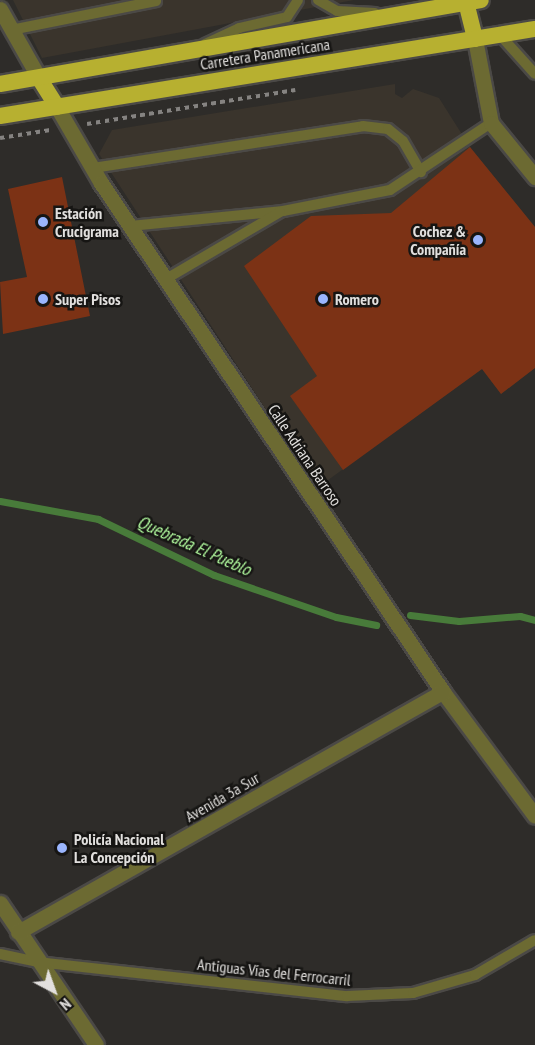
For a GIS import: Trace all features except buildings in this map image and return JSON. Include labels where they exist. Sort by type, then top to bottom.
[{"type":"highway","name":"Carretera Panamericana","points":[[0,84],[473,1]]},
{"type":"highway","points":[[473,1],[475,39]]},
{"type":"highway","name":"Carretera Panamericana","points":[[0,116],[535,29]]},
{"type":"highway","points":[[39,78],[57,107]]},
{"type":"street","points":[[0,9],[39,78]]},
{"type":"street","points":[[475,39],[491,123],[535,177]]},
{"type":"street","name":"Calle Adriana Barroso","points":[[57,107],[130,226],[443,692],[535,816]]},
{"type":"street","name":"Avenida 3a Sur","points":[[18,932],[443,692]]},
{"type":"street","points":[[0,903],[37,963],[96,1045]]},
{"type":"lane","points":[[11,30],[158,0]]},
{"type":"lane","points":[[186,53],[238,28],[286,17],[298,0]]},
{"type":"lane","points":[[318,0],[338,11],[399,15]]},
{"type":"lane","points":[[500,35],[535,74]]},
{"type":"lane","points":[[130,226],[283,210],[390,190],[421,172],[491,123]]},
{"type":"lane","points":[[93,168],[363,126],[388,129],[403,141],[421,172]]},
{"type":"lane","points":[[166,279],[283,210]]},
{"type":"lane","name":"Antiguas Vías del Ferrocarril","points":[[0,954],[37,963],[347,996],[413,993],[475,975],[535,940]]},
{"type":"path","points":[[0,138],[303,88]]},
{"type":"shaded area","points":[[13,0],[354,0],[42,58]]},
{"type":"shaded area","points":[[395,84],[395,94],[402,98],[413,89],[439,98],[470,147],[535,227],[535,368],[501,394],[482,369],[317,488],[99,154],[112,130]]},
{"type":"waterway","name":"Quebrada El Pueblo","points":[[0,501],[98,519],[214,575],[336,617],[376,625]]},
{"type":"waterway","name":"Quebrada El Pueblo","points":[[410,615],[459,621],[520,616],[535,620]]},
{"type":"place","name":"Estación Crucigrama","points":[[43,222]]},
{"type":"place","name":"Cochez & Compañía","points":[[478,240]]},
{"type":"place","name":"Super Pisos","points":[[43,299]]},
{"type":"place","name":"Romero","points":[[323,299]]},
{"type":"place","name":"Policía Nacional La Concepción","points":[[62,848]]}]
